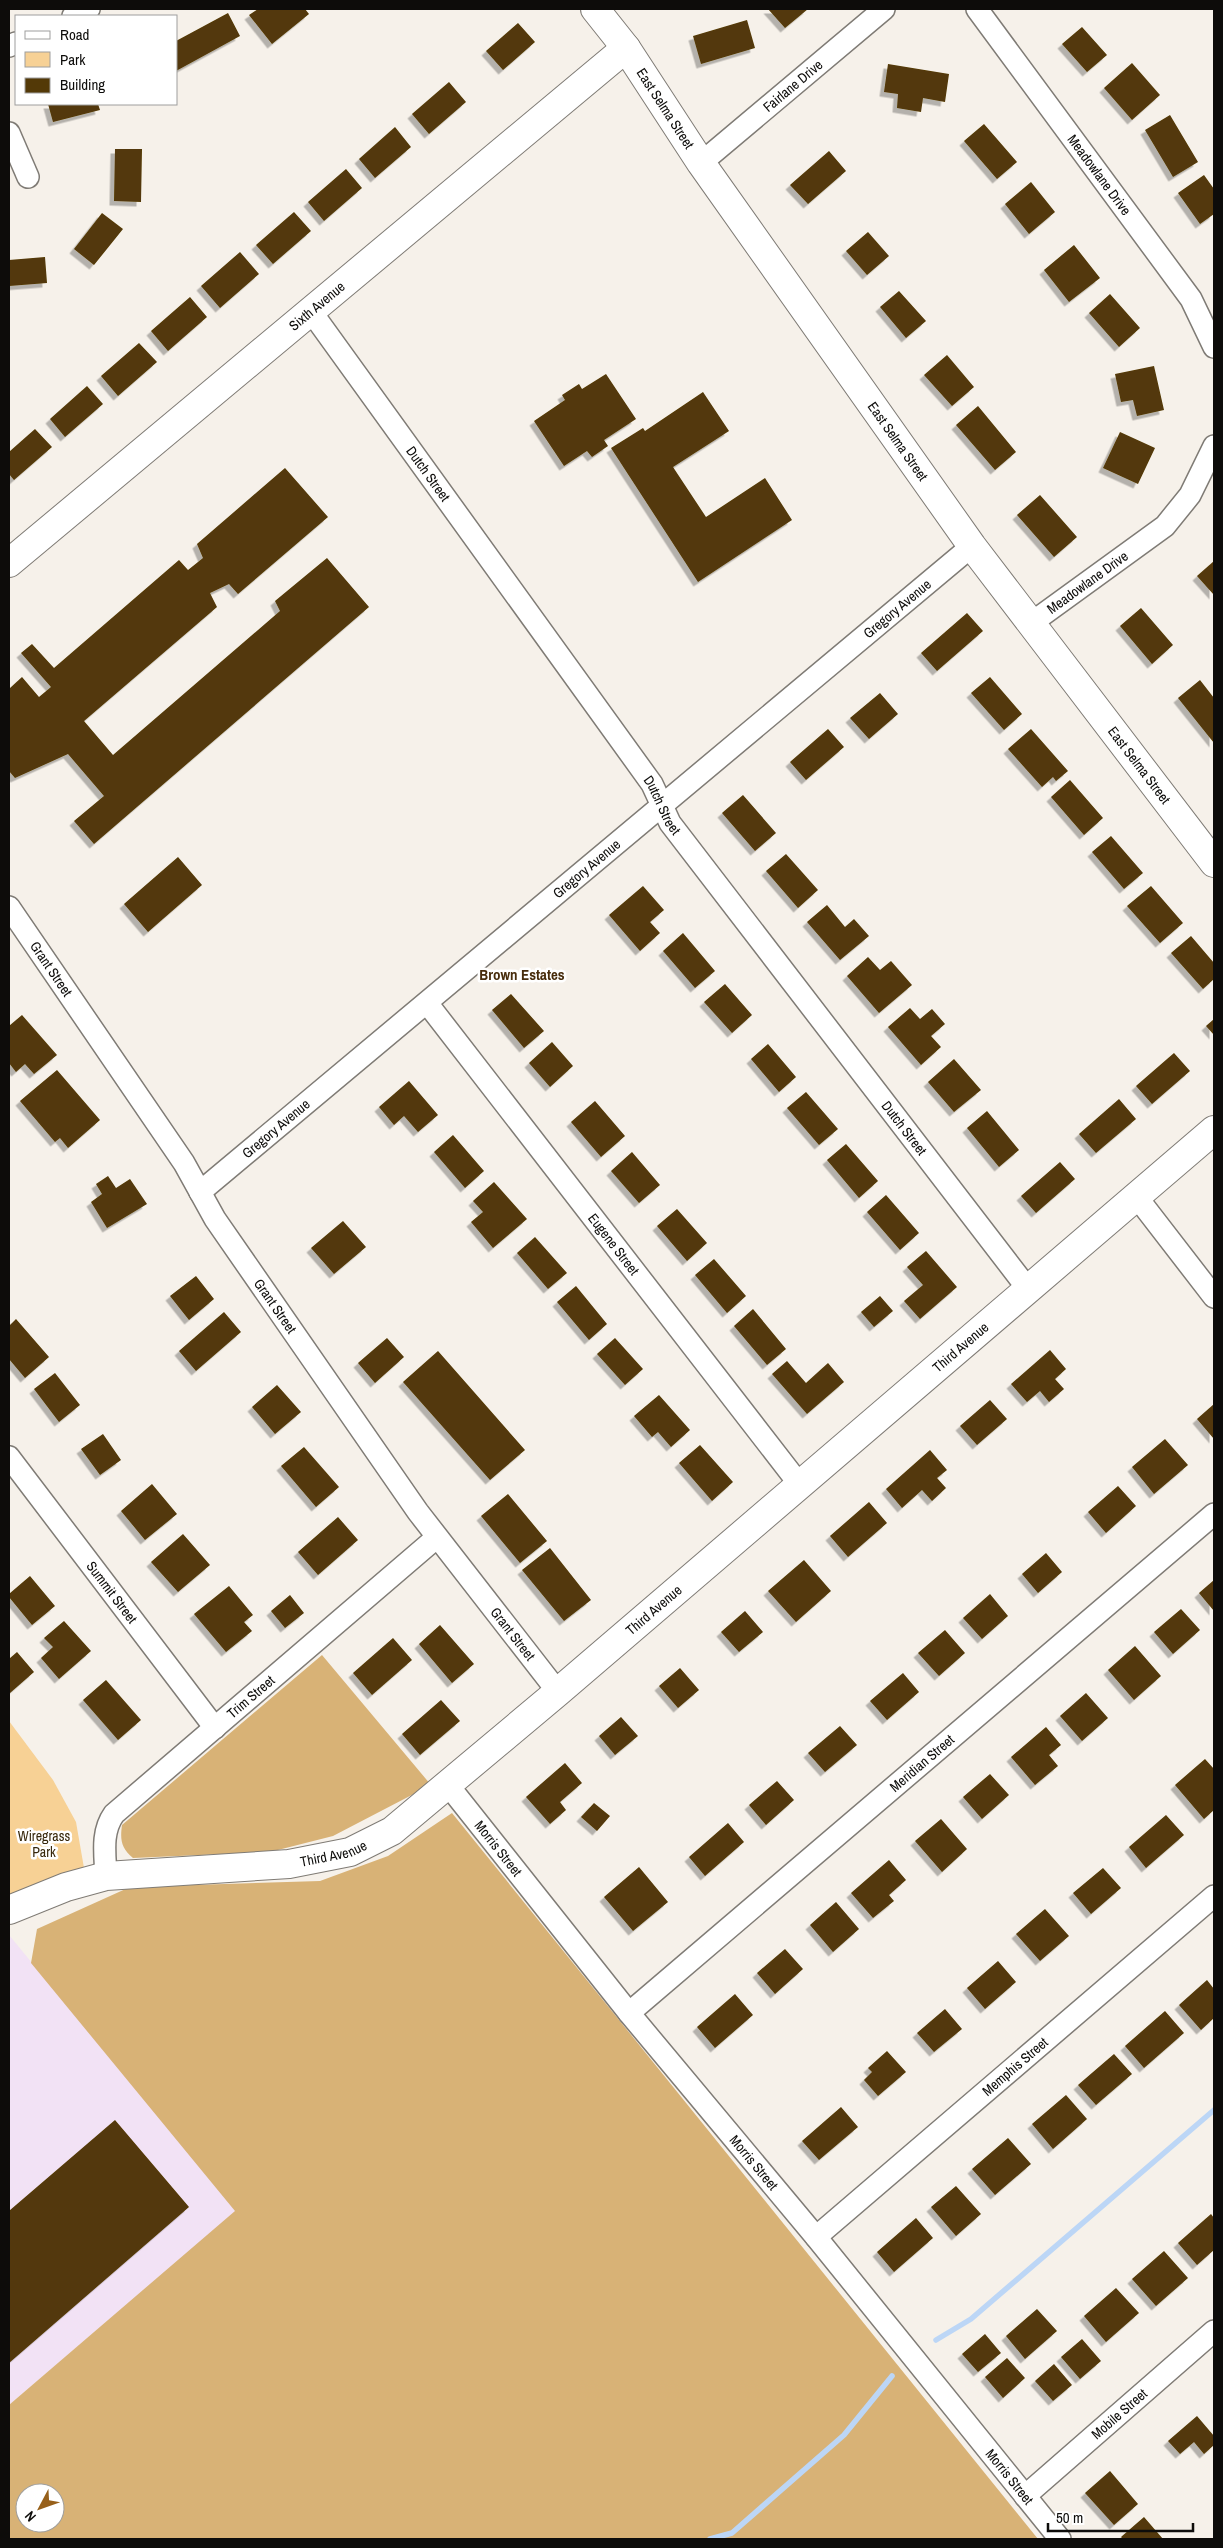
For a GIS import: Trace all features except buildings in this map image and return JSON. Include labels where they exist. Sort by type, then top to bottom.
[{"type":"street","points":[[75,15],[89,9]]},
{"type":"street","name":"East Selma Street","points":[[595,9],[626,48],[701,163],[972,546],[1214,863]]},
{"type":"street","name":"Fairlane Drive","points":[[701,163],[884,9]]},
{"type":"street","name":"Meadowlane Drive","points":[[977,9],[1191,299],[1214,347]]},
{"type":"street","name":"Sixth Avenue","points":[[9,563],[626,48]]},
{"type":"street","points":[[9,133],[28,177]]},
{"type":"street","name":"Dutch Street","points":[[310,310],[652,784],[670,823],[1028,1289]]},
{"type":"street","name":"Meadowlane Drive","points":[[1030,624],[1165,526],[1190,495],[1214,446]]},
{"type":"street","name":"Gregory Avenue","points":[[200,1192],[972,546]]},
{"type":"street","name":"Grant Street","points":[[9,907],[184,1164],[220,1227],[436,1538],[558,1692]]},
{"type":"street","name":"Eugene Street","points":[[427,1003],[800,1485]]},
{"type":"street","name":"Third Avenue","points":[[9,1910],[66,1887],[106,1876],[289,1864],[350,1852],[392,1831],[558,1692],[1214,1130]]},
{"type":"street","points":[[1136,1196],[1214,1297]]},
{"type":"street","name":"Summit Street","points":[[9,1457],[215,1728]]},
{"type":"street","name":"Meridian Street","points":[[629,2013],[1214,1514]]},
{"type":"street","name":"Trim Street","points":[[106,1876],[104,1837],[108,1823],[114,1814],[436,1538]]},
{"type":"street","name":"Morris Street","points":[[448,1785],[629,2013],[816,2237],[1060,2539]]},
{"type":"street","name":"Memphis Street","points":[[816,2237],[1214,1896]]},
{"type":"street","name":"Mobile Street","points":[[1025,2496],[1214,2331]]},
{"type":"shaded area","points":[[322,1655],[431,1785],[333,1836],[270,1852],[133,1858],[126,1851],[122,1843],[122,1825]]},
{"type":"shaded area","points":[[452,1813],[1038,2539],[9,2539],[9,2405],[235,2211],[31,1963],[37,1929],[130,1887],[320,1881],[388,1856]]},
{"type":"shaded area","points":[[9,1935],[236,2211],[9,2405]]},
{"type":"green space","name":"Wiregrass Park","points":[[9,1721],[53,1780],[76,1822],[84,1868],[9,1897]]},
{"type":"waterway","points":[[936,2340],[971,2319],[1214,2110]]},
{"type":"waterway","points":[[710,2539],[732,2533],[844,2435],[892,2376]]},
{"type":"district","name":"Brown Estates","points":[[522,974]]}]
